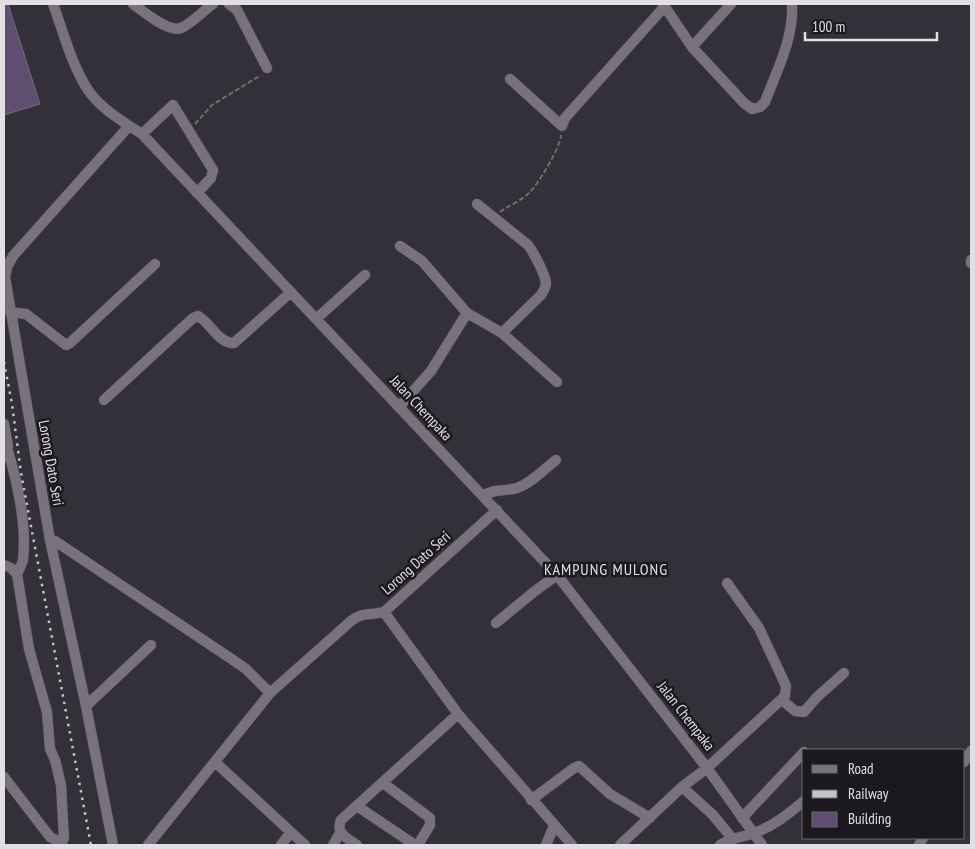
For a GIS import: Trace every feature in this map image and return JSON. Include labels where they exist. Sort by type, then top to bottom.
[{"type":"street","name":"Jalan Chempaka","points":[[54,4],[76,66],[89,91],[99,102],[142,134],[557,575],[707,768],[762,845]]},
{"type":"street","points":[[133,4],[156,21],[177,28],[183,26],[213,4]]},
{"type":"street","points":[[229,4],[237,10],[267,68]]},
{"type":"street","points":[[692,47],[731,4]]},
{"type":"street","points":[[510,79],[562,126],[565,118],[664,5],[692,47],[744,103],[752,109],[760,107],[765,102],[788,44],[793,21],[792,4]]},
{"type":"street","points":[[142,134],[173,105],[213,170],[211,178],[197,193]]},
{"type":"street","name":"Lorong Dato Seri","points":[[113,845],[86,706],[50,540],[5,278],[13,256],[129,126]]},
{"type":"street","points":[[477,204],[528,245],[546,282],[545,289],[541,295],[502,333]]},
{"type":"street","points":[[400,246],[422,261],[467,313],[502,333],[557,382]]},
{"type":"street","points":[[10,312],[26,314],[66,345],[70,344],[155,264]]},
{"type":"street","points":[[316,319],[365,275]]},
{"type":"street","points":[[104,400],[193,318],[198,316],[225,340],[234,343],[291,292]]},
{"type":"street","points":[[399,407],[432,371],[467,313]]},
{"type":"street","points":[[4,424],[6,455],[21,510],[24,538],[23,562],[17,574],[29,649],[47,712],[50,748],[61,785],[64,838],[62,844],[48,841],[5,783]]},
{"type":"street","points":[[483,496],[489,491],[506,490],[525,485],[556,460]]},
{"type":"street","name":"Lorong Dato Seri","points":[[148,845],[270,693],[351,621],[362,614],[384,612],[497,510]]},
{"type":"street","points":[[50,540],[246,669],[270,693]]},
{"type":"street","points":[[4,565],[11,568],[17,574]]},
{"type":"street","points":[[496,623],[535,590],[557,575]]},
{"type":"street","points":[[620,845],[682,787],[707,768],[782,700],[786,691],[786,686],[753,617],[726,583]]},
{"type":"street","points":[[384,612],[458,714],[572,845]]},
{"type":"street","points":[[86,706],[151,645]]},
{"type":"street","points":[[782,700],[795,711],[804,712],[817,697],[844,673]]},
{"type":"street","points":[[357,845],[340,833],[338,826],[341,820],[458,714]]},
{"type":"street","points":[[742,818],[802,754]]},
{"type":"street","points":[[214,762],[305,845]]},
{"type":"street","points":[[532,800],[579,766],[610,794],[650,818]]},
{"type":"street","points":[[357,806],[417,845],[430,825],[430,818],[382,783]]},
{"type":"street","points":[[682,787],[712,814],[732,838]]},
{"type":"street","points":[[720,845],[732,838],[754,833],[784,818],[802,802]]},
{"type":"street","points":[[546,845],[554,826]]},
{"type":"street","points":[[281,845],[291,832]]},
{"type":"street","points":[[333,845],[340,833]]},
{"type":"path","points":[[189,132],[212,105],[259,77],[267,68]]},
{"type":"path","points":[[495,218],[500,212],[528,195],[532,190],[558,148],[561,140],[562,126]]},
{"type":"building","points":[[4,4],[8,4],[40,104],[4,115]]},
{"type":"railway","points":[[4,362],[12,404],[21,473],[91,845]]},
{"type":"district","name":"KAMPUNG MULONG","points":[[606,569]]}]
